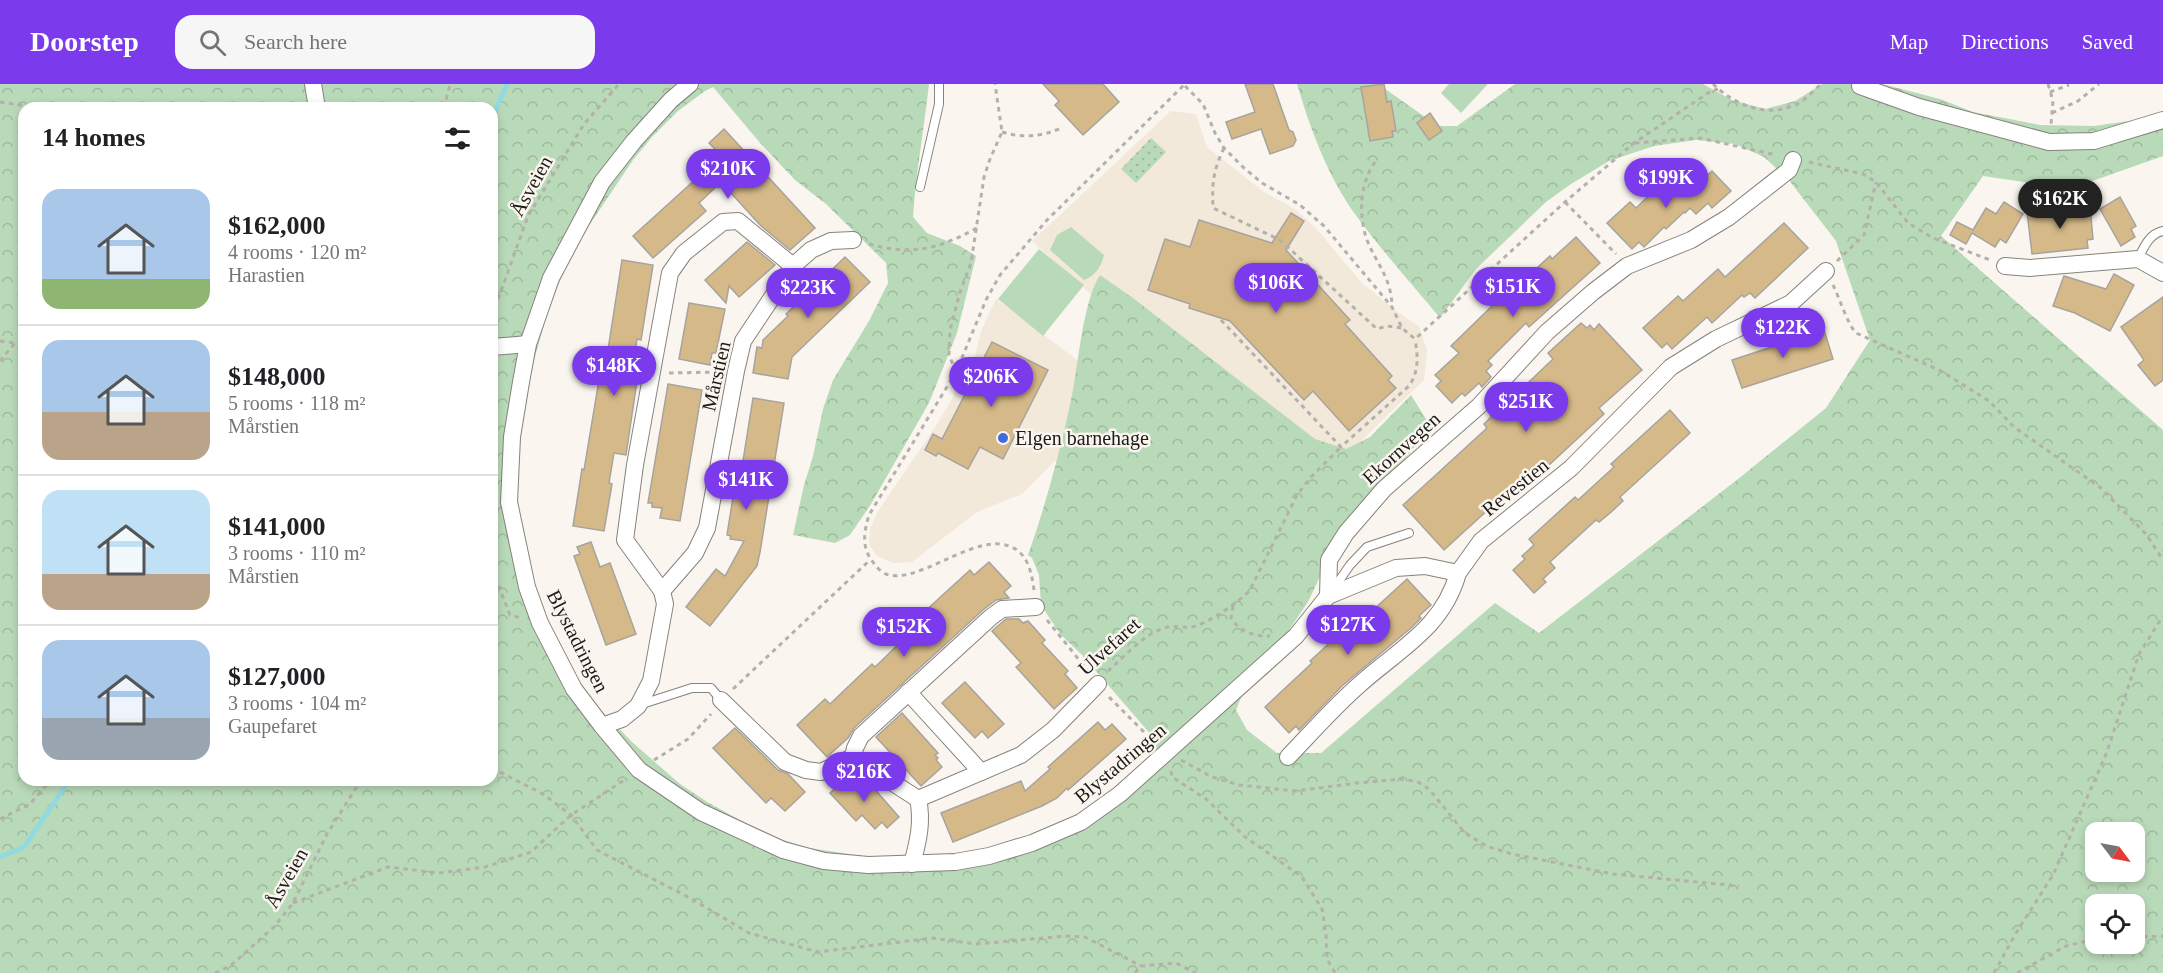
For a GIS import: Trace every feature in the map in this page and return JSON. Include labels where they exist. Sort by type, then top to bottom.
[{"type":"street","points":[[313,84],[317,102]]},
{"type":"street","name":"Blystadringen","points":[[690,84],[671,100],[634,141],[602,182],[551,278],[528,344],[512,437],[510,502],[527,587],[540,623],[574,689],[639,770],[701,812],[783,849],[824,861],[868,865],[912,864],[955,862],[989,856],[1032,843],[1081,822],[1120,795],[1167,752],[1186,727],[1296,636],[1329,596]]},
{"type":"street","points":[[1860,86],[1919,106],[2049,142],[2094,141],[2163,120]]},
{"type":"street","name":"Ekornvegen","points":[[1329,596],[1329,560],[1346,533],[1384,489],[1479,406],[1547,332],[1627,266],[1691,240],[1729,217],[1790,170],[1793,160]]},
{"type":"street","points":[[602,726],[622,718],[638,706],[651,681],[665,604],[663,591],[625,540],[635,465],[670,273],[684,253],[723,222],[738,221],[793,266]]},
{"type":"street","name":"Mårstien","points":[[663,591],[695,553],[707,528],[735,371],[743,342],[793,266],[811,250],[831,241],[853,240]]},
{"type":"street","points":[[2006,266],[2030,268],[2138,259],[2163,273]]},
{"type":"street","name":"Revestien","points":[[1288,757],[1359,685],[1434,621],[1453,593],[1458,573],[1481,541],[1571,468],[1671,367],[1716,339],[1791,303],[1826,271]]},
{"type":"street","points":[[498,347],[528,344]]},
{"type":"street","points":[[1329,596],[1396,568],[1425,566],[1458,573]]},
{"type":"street","points":[[853,757],[861,736],[991,617],[1002,609],[1036,607]]},
{"type":"street","name":"Ulvefaret","points":[[918,799],[1021,755],[1053,730],[1098,684]]},
{"type":"street","points":[[908,692],[981,772]]},
{"type":"street","points":[[721,699],[785,762],[806,770],[821,772],[853,757]]},
{"type":"street","points":[[853,757],[918,799],[921,813],[920,835],[912,864]]},
{"type":"lane","points":[[920,187],[939,104],[939,84]]},
{"type":"lane","points":[[2138,259],[2150,238],[2157,232],[2163,231]]},
{"type":"lane","points":[[1329,596],[1350,565],[1367,547],[1408,533]]},
{"type":"lane","points":[[638,706],[692,688],[711,688],[721,699]]},
{"type":"path","points":[[446,102],[450,84]]},
{"type":"path","name":"Åsveien","points":[[498,299],[528,216],[584,124],[619,84]]},
{"type":"path","points":[[956,372],[949,355],[950,330],[970,263],[984,177],[1002,132],[995,84]]},
{"type":"path","points":[[1036,607],[1031,569],[1025,556],[1008,545],[988,544],[963,551],[917,571],[902,575],[886,574],[871,560],[864,544],[863,533],[869,515],[956,372],[986,300],[1000,274],[1047,220],[1184,84],[1203,104],[1224,148],[1262,183],[1300,205],[1324,226],[1392,308],[1402,328],[1415,339],[1565,202],[1635,143],[1711,91],[1718,89]]},
{"type":"path","points":[[1713,84],[1739,103],[1755,109],[1769,110],[1796,105],[1821,84]]},
{"type":"path","points":[[2048,84],[2053,101],[2049,142]]},
{"type":"path","points":[[2052,113],[2078,101],[2099,84]]},
{"type":"path","points":[[2050,92],[2069,86]]},
{"type":"path","points":[[0,102],[18,105]]},
{"type":"path","points":[[1002,132],[1018,136],[1037,136],[1061,128]]},
{"type":"path","points":[[1635,143],[1700,138],[1863,174],[1876,182],[1908,223],[1933,238],[2006,266]]},
{"type":"path","points":[[1224,148],[1216,165],[1212,183],[1213,208],[1280,240],[1377,329],[1387,326],[1402,328]]},
{"type":"path","points":[[1375,162],[1364,182],[1363,223],[1367,239],[1390,284],[1392,308]]},
{"type":"path","points":[[1876,182],[1864,235],[1826,271],[1843,304],[1850,326],[1856,333],[1941,371],[1989,401],[2014,427],[2101,488],[2146,534],[2163,560]]},
{"type":"path","points":[[1565,202],[1627,266]]},
{"type":"path","points":[[853,240],[903,250],[926,249],[950,243],[977,228]]},
{"type":"path","points":[[1221,320],[1341,447]]},
{"type":"path","name":"Ulvefaret","points":[[1098,684],[1103,675],[1151,633],[1170,625],[1193,627],[1233,606],[1250,590],[1297,495],[1310,478],[1341,447],[1410,386],[1417,373],[1418,357],[1415,339]]},
{"type":"path","points":[[0,341],[18,342]]},
{"type":"path","points":[[0,361],[15,343]]},
{"type":"path","points":[[652,373],[735,371]]},
{"type":"path","points":[[293,903],[388,867],[439,873],[485,867],[531,852],[571,815],[688,739],[708,719],[721,699],[871,560]]},
{"type":"path","points":[[498,584],[510,615],[540,623]]},
{"type":"path","points":[[1233,606],[1231,618],[1236,626],[1246,631],[1262,637],[1285,634],[1296,636]]},
{"type":"path","points":[[1994,973],[2053,875],[2107,752],[2139,654],[2163,616]]},
{"type":"path","points":[[1167,752],[1212,777],[1239,785],[1296,791],[1403,779],[1418,782],[1429,789],[1464,832],[1486,846],[1512,854],[1613,874],[1739,886]]},
{"type":"path","points":[[1167,752],[1172,777],[1206,799],[1244,836],[1302,877],[1322,909],[1327,959],[1335,973]]},
{"type":"path","points":[[498,771],[543,794],[571,815],[597,850],[690,898],[749,933],[818,952],[932,938],[976,944],[1066,936],[1085,937],[1141,966],[1176,963],[1196,973]]},
{"type":"path","points":[[0,819],[30,804],[46,786]]},
{"type":"path","name":"Åsveien","points":[[215,973],[230,966],[274,927],[293,903],[327,834],[357,786]]},
{"type":"path","points":[[2145,937],[2163,936]]},
{"type":"path","points":[[2017,973],[2066,945],[2085,941]]},
{"type":"path","points":[[1135,973],[1141,966]]},
{"type":"shaded area","points":[[1171,111],[1196,114],[1207,147],[1264,192],[1295,209],[1316,228],[1362,283],[1419,326],[1427,350],[1424,380],[1324,477],[1092,295],[1032,241]]},
{"type":"shaded area","name":"Elgen barnehage","points":[[996,299],[1105,381],[1065,451],[1022,494],[977,512],[912,562],[893,563],[877,556],[869,545],[870,529],[878,511],[936,426],[974,361],[981,331]]},
{"type":"green space","points":[[0,84],[929,84],[913,217],[927,233],[960,246],[976,256],[957,333],[929,403],[871,504],[850,535],[835,543],[793,535],[823,409],[833,380],[869,321],[888,283],[886,263],[826,204],[795,180],[713,87],[678,111],[653,136],[633,160],[572,251],[548,311],[520,410],[516,483],[527,580],[577,686],[632,742],[680,784],[767,835],[809,848],[890,860],[1042,847],[1086,829],[1158,760],[1153,737],[1082,655],[1060,634],[1041,605],[1039,575],[1032,558],[1028,555],[1066,424],[1085,319],[1094,287],[1100,275],[1315,439],[1346,449],[1370,437],[1411,395],[1431,427],[1325,566],[1308,602],[1246,685],[1236,710],[1247,730],[1277,753],[1321,753],[1495,603],[1539,633],[1826,408],[1870,340],[1836,241],[1788,179],[1764,157],[1735,144],[1696,140],[1654,146],[1609,161],[1571,184],[1546,202],[1476,269],[1440,318],[1375,241],[1345,200],[1321,152],[1297,84],[1378,84],[1438,126],[1457,126],[1515,84],[1703,84],[1732,100],[1765,109],[1795,101],[1822,84],[1882,84],[1940,99],[1973,112],[2040,125],[2094,126],[2163,116],[2163,156],[2070,189],[1983,176],[1941,236],[2163,430],[2163,973],[0,973]]},
{"type":"green space","points":[[1449,84],[1488,84],[1461,113],[1441,93]]},
{"type":"green space","points":[[1151,138],[1166,152],[1136,183],[1121,169]]},
{"type":"green space","points":[[1071,227],[1104,255],[1097,270],[1084,280],[1050,250],[1057,235]]},
{"type":"green space","points":[[1039,249],[1084,285],[1043,336],[998,299]]},
{"type":"building","points":[[1043,84],[1103,84],[1119,102],[1083,135],[1055,105],[1059,101]]},
{"type":"building","points":[[1245,84],[1273,84],[1289,130],[1293,132],[1296,140],[1293,146],[1270,154],[1261,129],[1232,139],[1226,122],[1255,112]]},
{"type":"building","points":[[1384,84],[1387,102],[1391,101],[1396,131],[1392,131],[1393,137],[1370,141],[1361,87]]},
{"type":"building","points":[[1430,113],[1442,131],[1429,140],[1417,123]]},
{"type":"building","points":[[724,129],[815,228],[790,250],[760,225],[721,182],[699,203],[706,211],[653,258],[633,236],[708,168],[704,164],[716,150],[709,143]]},
{"type":"building","points":[[1712,171],[1731,191],[1712,208],[1708,203],[1696,214],[1690,208],[1666,229],[1664,227],[1644,247],[1639,242],[1632,249],[1607,223],[1630,202],[1636,208],[1659,186],[1666,193],[1677,182],[1683,188],[1694,177],[1700,182]]},
{"type":"building","points":[[2120,197],[2136,226],[2131,229],[2135,237],[2121,246],[2100,209]]},
{"type":"building","points":[[2004,202],[2023,214],[2006,243],[2000,239],[1995,247],[1972,233],[1966,244],[1950,235],[1957,222],[1973,230],[1986,208],[1996,214]]},
{"type":"building","points":[[2090,206],[2093,239],[2087,240],[2088,248],[2032,254],[2027,212]]},
{"type":"building","points":[[1291,213],[1304,221],[1286,250],[1350,320],[1345,324],[1392,376],[1388,380],[1396,388],[1349,431],[1313,391],[1304,400],[1230,321],[1189,308],[1190,304],[1148,290],[1165,239],[1190,247],[1199,220],[1272,243]]},
{"type":"building","points":[[1784,223],[1808,248],[1755,298],[1750,293],[1744,297],[1742,295],[1712,323],[1707,317],[1672,349],[1667,343],[1662,348],[1643,328],[1678,296],[1683,301],[1718,269],[1725,277]]},
{"type":"building","points":[[1576,237],[1600,263],[1529,327],[1526,323],[1488,361],[1492,365],[1486,371],[1491,377],[1482,387],[1479,383],[1465,396],[1462,393],[1452,403],[1436,386],[1441,381],[1435,375],[1459,353],[1451,346],[1524,275],[1526,278]]},
{"type":"building","points":[[747,242],[775,265],[739,297],[729,286],[726,303],[705,280]]},
{"type":"building","points":[[845,257],[870,282],[792,357],[788,379],[753,373],[757,347],[762,348],[763,340],[788,316],[786,314]]},
{"type":"building","points":[[622,260],[653,265],[641,340],[637,339],[632,373],[638,374],[626,455],[614,453],[609,483],[612,484],[604,531],[573,526],[603,356],[607,356]]},
{"type":"building","points":[[2114,274],[2134,285],[2110,331],[2075,313],[2053,306],[2064,276],[2106,289]]},
{"type":"building","points":[[2163,297],[2163,380],[2155,386],[2138,365],[2144,360],[2121,327]]},
{"type":"building","points":[[689,303],[725,309],[716,353],[712,353],[710,365],[679,359]]},
{"type":"building","points":[[1581,323],[1587,328],[1590,325],[1594,330],[1599,324],[1642,370],[1599,408],[1604,414],[1535,478],[1520,491],[1515,485],[1444,550],[1403,505],[1487,428],[1484,424],[1501,407],[1497,402],[1506,392],[1511,398],[1531,380],[1553,359],[1548,353]]},
{"type":"building","points":[[1824,330],[1833,359],[1742,388],[1732,360]]},
{"type":"building","points":[[992,342],[1048,370],[1003,459],[980,447],[968,469],[938,453],[936,456],[925,450],[933,434],[942,439]]},
{"type":"building","points":[[668,384],[702,390],[680,521],[660,518],[662,508],[652,507],[652,503],[648,503]]},
{"type":"building","points":[[753,398],[784,403],[760,552],[757,566],[710,626],[686,607],[716,569],[725,576],[744,541],[730,539],[731,536],[727,535],[734,491],[738,492]]},
{"type":"building","points":[[1670,410],[1690,433],[1620,497],[1623,501],[1610,513],[1599,522],[1596,520],[1550,562],[1555,568],[1543,579],[1546,582],[1534,593],[1513,570],[1525,559],[1522,556],[1534,545],[1529,539],[1575,497],[1578,500],[1614,467],[1611,464]]},
{"type":"building","points":[[591,542],[600,567],[610,563],[636,634],[606,645],[574,556],[580,554],[577,547]]},
{"type":"building","points":[[989,562],[1011,586],[1004,592],[1009,598],[996,600],[984,609],[854,728],[848,738],[827,757],[797,725],[825,699],[830,704],[872,664],[875,667],[904,639],[900,634],[970,570],[974,575]]},
{"type":"building","points":[[1407,579],[1431,605],[1419,616],[1421,618],[1411,628],[1342,686],[1299,730],[1296,726],[1289,733],[1265,707],[1312,663],[1310,661],[1368,608],[1372,611]]},
{"type":"building","points":[[1006,619],[1019,619],[1023,623],[1028,621],[1045,640],[1042,643],[1068,671],[1065,674],[1077,688],[1054,709],[1016,667],[1021,663],[992,631]]},
{"type":"building","points":[[965,682],[1004,724],[988,738],[982,731],[975,738],[942,703]]},
{"type":"building","points":[[902,713],[938,753],[935,755],[938,758],[936,760],[942,767],[921,786],[876,737]]},
{"type":"building","points":[[1098,722],[1105,730],[1112,724],[1126,739],[1068,790],[1067,788],[1057,798],[1042,806],[953,842],[941,813],[1021,781],[1025,791]]},
{"type":"building","points":[[735,728],[778,770],[788,774],[805,792],[785,811],[771,798],[766,803],[713,748]]},
{"type":"building","points":[[865,778],[899,817],[887,828],[882,822],[875,829],[862,815],[856,821],[830,793],[845,779],[852,786]]},
{"type":"waterway","points":[[498,105],[507,84]]},
{"type":"waterway","points":[[0,857],[24,847],[64,786]]},
{"type":"place","name":"Elgen barnehage","points":[[1003,438]]}]
